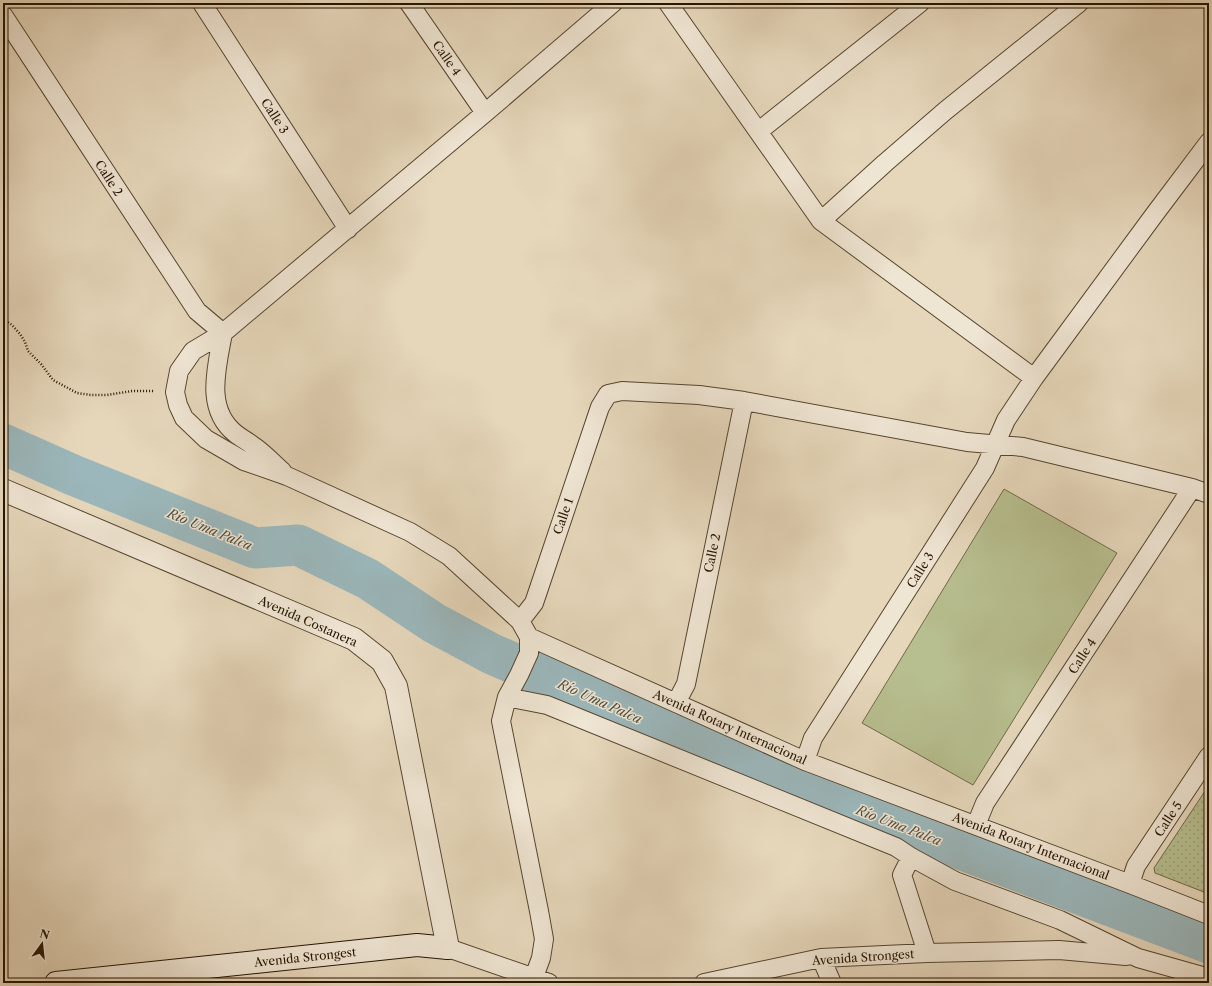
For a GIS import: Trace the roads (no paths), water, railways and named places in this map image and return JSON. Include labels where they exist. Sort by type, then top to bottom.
[{"type":"street","name":"Calle 3","points":[[202,3],[348,229]]},
{"type":"street","name":"Calle 4","points":[[409,3],[485,113]]},
{"type":"street","points":[[541,980],[541,958],[544,939],[501,721],[507,697],[519,675],[529,645],[520,621],[449,556],[410,532],[287,476],[244,461],[206,439],[184,418],[178,405],[175,392],[179,371],[193,351],[223,333],[348,229],[613,3]]},
{"type":"street","points":[[668,3],[759,131],[821,222],[1034,378]]},
{"type":"street","points":[[759,131],[920,3]]},
{"type":"street","points":[[821,222],[885,163],[945,111],[1078,3]]},
{"type":"street","name":"Calle 2","points":[[3,15],[197,311],[223,333]]},
{"type":"street","name":"Calle 3","points":[[804,761],[813,738],[985,468],[1006,420],[1034,378],[1209,142]]},
{"type":"street","points":[[223,333],[215,378],[215,394],[218,409],[225,422],[236,434],[253,445],[287,476]]},
{"type":"street","name":"Calle 1","points":[[520,621],[534,603],[600,407],[608,394],[622,391],[699,395],[744,401]]},
{"type":"street","points":[[744,401],[967,442],[1023,447],[1192,488],[1209,494]]},
{"type":"street","name":"Calle 2","points":[[676,703],[686,684],[744,401]]},
{"type":"street","name":"Calle 4","points":[[976,825],[985,803],[1192,488]]},
{"type":"street","name":"Avenida Costanera","points":[[3,490],[354,639],[382,661],[396,686],[448,948]]},
{"type":"street","name":"Avenida Rotary Internacional","points":[[529,645],[676,703],[804,761],[976,825],[1209,915]]},
{"type":"street","points":[[507,697],[547,705],[896,847],[954,881],[1060,920],[1138,958],[1209,978]]},
{"type":"street","name":"Calle 5","points":[[1130,884],[1136,866],[1209,756]]},
{"type":"street","points":[[911,857],[902,875],[927,952]]},
{"type":"street","name":"Avenida Strongest","points":[[56,983],[416,945],[448,948],[541,980]]},
{"type":"street","name":"Avenida Strongest","points":[[704,983],[821,958],[927,952],[1059,950],[1138,958]]},
{"type":"street","points":[[821,958],[832,983]]},
{"type":"waterway","name":"Río Uma Palca","points":[[3,444],[73,475],[255,548],[298,545],[368,579],[434,623],[492,654],[782,780],[1209,943]]}]
